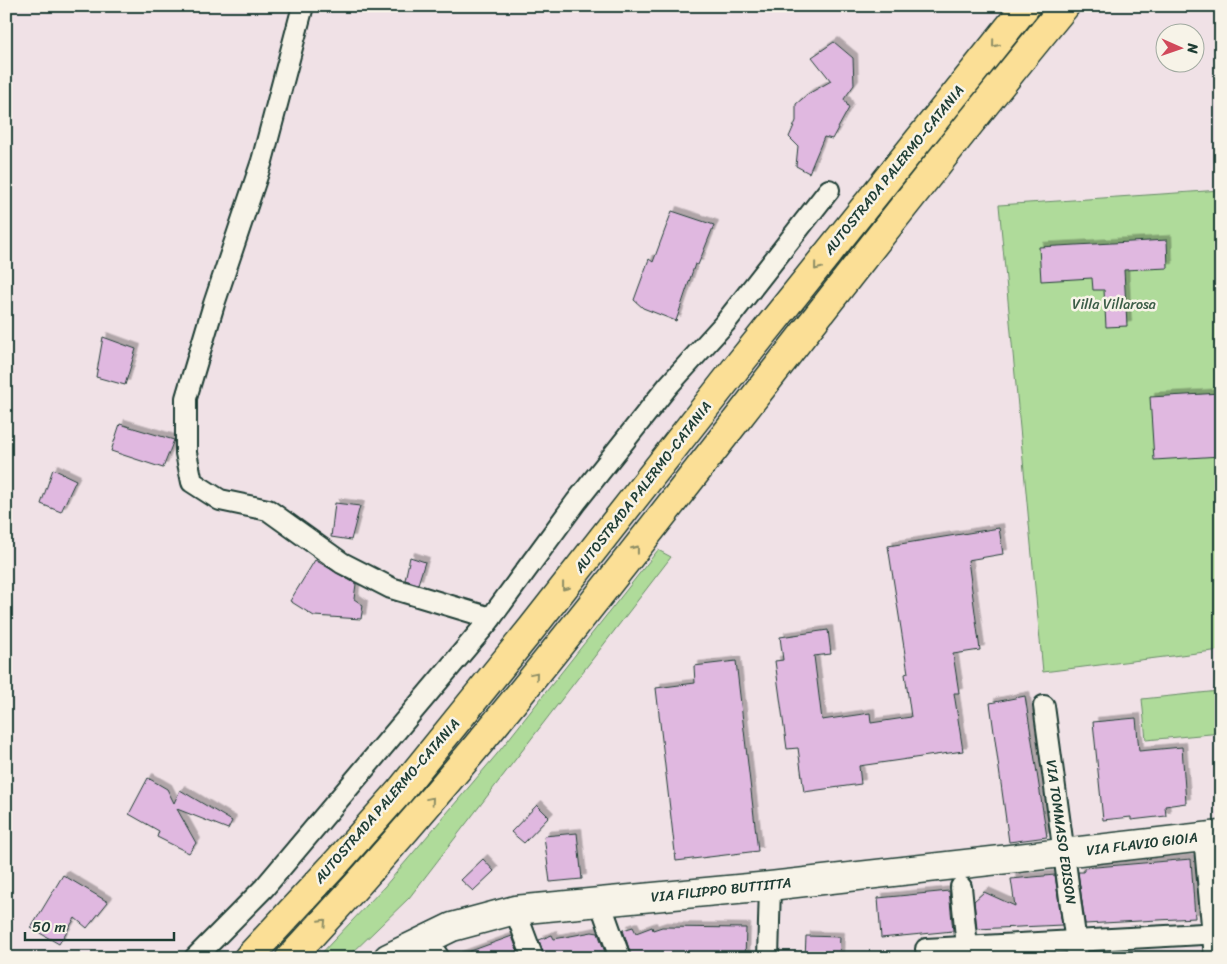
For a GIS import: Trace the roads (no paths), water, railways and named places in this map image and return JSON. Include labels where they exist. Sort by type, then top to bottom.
[{"type":"highway","name":"AUTOSTRADA PALERMO-CATANIA","points":[[248,958],[338,862],[400,791],[532,628],[746,355],[1026,6]]},
{"type":"highway","points":[[290,958],[370,872],[589,611],[740,414],[1065,6]]},
{"type":"main road","name":"VIA FLAVIO GIOIA","points":[[1063,853],[1212,836]]},
{"type":"main road","name":"VIA FILIPPO BUTTITTA","points":[[388,958],[433,948],[452,927],[515,910],[770,886],[1063,853]]},
{"type":"street","points":[[303,6],[262,161],[214,304],[186,398],[186,453],[192,482],[220,500],[268,510],[342,563],[391,588],[491,618]]},
{"type":"street","points":[[195,958],[264,888],[491,618],[576,502],[668,386],[726,323],[829,190]]},
{"type":"street","name":"VIA TOMMASO EDISON","points":[[1044,706],[1077,950]]},
{"type":"street","points":[[1212,836],[1217,933],[1215,958]]},
{"type":"street","points":[[768,958],[770,886]]},
{"type":"street","points":[[961,887],[971,950]]},
{"type":"street","points":[[600,902],[620,958]]},
{"type":"street","points":[[515,910],[533,958]]},
{"type":"street","points":[[926,949],[1077,950],[1217,933]]},
{"type":"park label","name":"Villa Villarosa","points":[[1114,304]]}]
